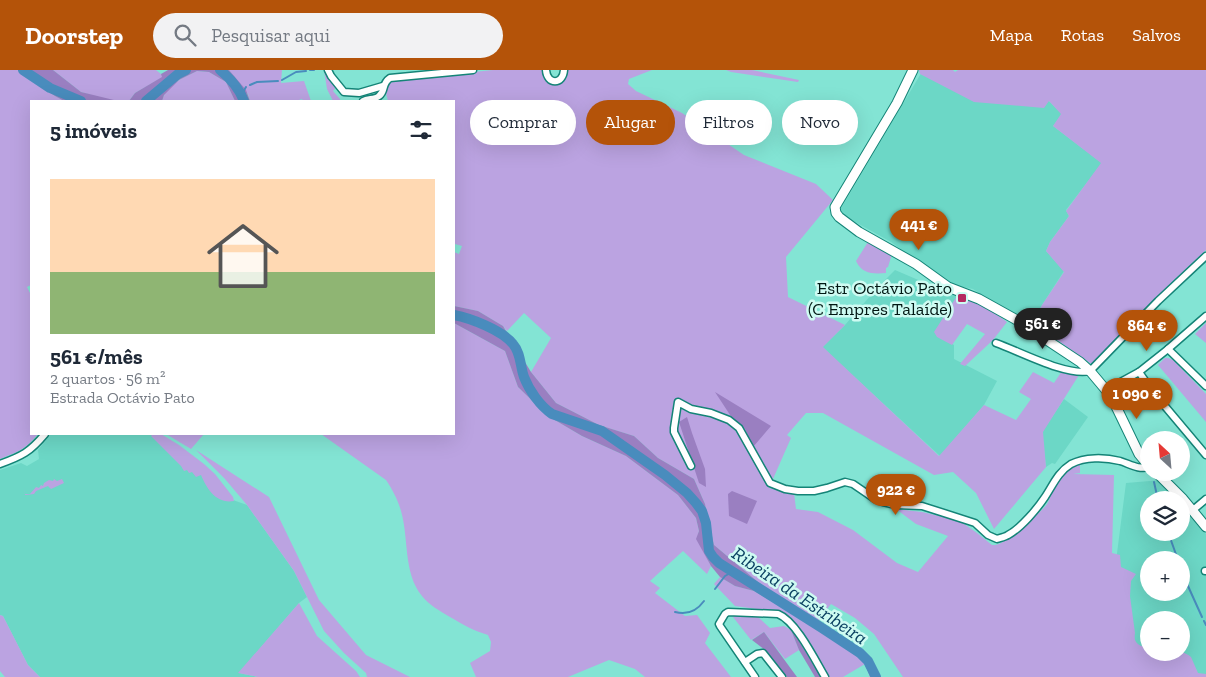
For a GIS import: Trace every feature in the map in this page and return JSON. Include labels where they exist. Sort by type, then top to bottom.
[{"type":"street","points":[[328,70],[344,92],[359,93],[383,86]]},
{"type":"street","points":[[365,100],[378,97],[383,92],[385,82],[390,78],[473,70]]},
{"type":"street","points":[[546,70],[548,78],[553,81],[561,78],[564,70]]},
{"type":"street","points":[[913,70],[897,104],[835,207],[838,217],[916,264],[948,287],[979,299],[1015,319],[1080,362],[1106,390],[1117,407],[1140,455]]},
{"type":"street","points":[[996,343],[1062,368],[1084,373],[1090,371],[1162,296],[1206,256]]},
{"type":"street","points":[[1106,390],[1138,372],[1206,316]]},
{"type":"street","points":[[1168,349],[1206,386]]},
{"type":"street","points":[[1138,372],[1206,455]]},
{"type":"street","points":[[691,466],[674,432],[678,402],[691,409],[711,413],[729,420],[739,428],[770,483],[785,489],[814,491],[845,482],[853,484],[875,500],[902,506],[922,506],[975,523],[988,535],[997,539],[1008,535],[1026,520],[1045,497],[1063,469],[1073,463],[1102,458],[1121,461],[1140,468]]},
{"type":"street","points":[[0,464],[25,454],[44,435]]},
{"type":"street","points":[[1165,481],[1206,527]]},
{"type":"street","points":[[1193,510],[1206,498]]},
{"type":"street","points":[[755,677],[719,624],[725,614],[733,612],[778,614],[787,619],[825,677]]},
{"type":"street","points":[[745,662],[757,654],[763,653],[782,677]]},
{"type":"shaded area","points":[[0,70],[18,70],[62,100],[30,100],[30,286],[27,287],[30,293],[30,435],[37,435],[21,450],[0,459]]},
{"type":"shaded area","points":[[18,70],[53,70],[81,92],[114,100],[62,100]]},
{"type":"shaded area","points":[[53,70],[156,70],[163,77],[135,93],[130,100],[109,100],[81,92]]},
{"type":"shaded area","points":[[168,70],[229,70],[246,90],[250,100],[235,100],[226,82],[209,72],[197,71],[179,80],[164,95],[162,100],[130,100],[135,93],[162,77],[161,74]]},
{"type":"shaded area","points":[[229,70],[282,70],[281,83],[304,81],[311,100],[250,100],[248,94]]},
{"type":"shaded area","points":[[324,70],[327,70],[337,86],[333,91],[340,100],[332,100],[327,89]]},
{"type":"shaded area","points":[[493,70],[544,70],[545,78],[551,83],[561,83],[566,77],[566,70],[652,70],[629,79],[628,84],[636,91],[655,100],[586,100],[586,145],[675,145],[675,110],[685,115],[685,145],[729,145],[744,155],[816,184],[833,200],[786,257],[788,297],[845,325],[823,347],[939,456],[984,405],[1016,420],[1031,399],[1019,392],[1033,372],[1054,383],[1062,371],[1079,375],[1043,432],[1046,467],[994,529],[976,493],[953,472],[934,475],[823,413],[806,413],[787,435],[791,438],[769,488],[794,493],[796,509],[818,512],[853,530],[897,563],[918,572],[948,536],[916,524],[896,509],[922,512],[960,521],[992,545],[996,545],[1017,532],[1044,508],[1056,482],[1072,468],[1080,464],[1080,473],[1073,474],[1114,475],[1112,553],[1120,555],[1121,567],[1136,574],[1131,581],[1130,596],[1135,641],[1140,645],[1140,661],[1190,661],[1190,656],[1198,673],[1206,674],[1206,677],[903,677],[874,634],[855,618],[831,604],[818,621],[770,592],[714,545],[705,504],[694,479],[658,458],[634,436],[599,425],[556,403],[531,372],[551,338],[524,313],[507,331],[503,326],[478,311],[455,306],[455,252],[459,254],[462,246],[455,244],[455,100],[388,100],[386,87],[389,83],[397,80]]},
{"type":"shaded area","points":[[726,70],[752,70],[799,80],[798,82]]},
{"type":"shaded area","points":[[919,70],[953,70],[955,72],[958,70],[1206,70],[1206,250],[1173,281],[1093,365],[1032,324],[1064,272],[1046,251],[1050,242],[1069,216],[1066,211],[1101,163],[1053,126],[1061,114],[1049,101],[1044,108],[974,102],[920,74]]},
{"type":"shaded area","points":[[923,70],[1049,101],[1062,114],[1053,126],[1102,163],[1066,210],[1069,216],[1050,242],[1046,251],[1064,271],[1042,305],[1031,327],[973,289],[958,286],[935,274],[891,242],[841,214],[840,210]]},
{"type":"shaded area","points":[[197,71],[209,72],[226,82],[235,100],[162,100],[171,86]]},
{"type":"shaded area","points":[[868,242],[892,254],[886,268],[886,273],[868,272],[858,265],[856,261]]},
{"type":"shaded area","points":[[895,270],[958,297],[936,333],[954,345],[954,359],[997,381],[984,405],[940,456],[822,347],[845,325]]},
{"type":"shaded area","points":[[957,296],[986,307],[1007,322],[993,340],[965,366],[960,364],[985,334],[967,324],[952,345],[937,337],[934,332]]},
{"type":"shaded area","points":[[455,306],[478,311],[503,326],[531,372],[556,403],[599,425],[634,436],[658,458],[694,479],[705,504],[714,545],[770,592],[851,643],[873,663],[880,677],[870,677],[865,664],[825,633],[754,591],[735,586],[720,577],[711,566],[696,539],[699,531],[696,518],[678,495],[626,456],[582,436],[548,416],[518,387],[505,351],[455,324]]},
{"type":"shaded area","points":[[1206,323],[1206,343],[1195,334]]},
{"type":"shaded area","points":[[455,324],[505,351],[518,387],[548,416],[582,436],[626,456],[678,495],[696,518],[699,531],[697,539],[711,566],[707,574],[683,551],[650,581],[660,588],[655,593],[685,616],[697,615],[710,633],[705,643],[731,677],[645,677],[635,669],[609,660],[568,677],[476,677],[470,663],[490,651],[491,642],[488,635],[450,617],[431,605],[416,587],[409,566],[401,511],[397,499],[386,480],[322,435],[455,435]]},
{"type":"shaded area","points":[[1165,358],[1173,360],[1206,394],[1206,422],[1158,365]]},
{"type":"shaded area","points":[[715,392],[771,426],[753,447],[745,429],[734,421]]},
{"type":"shaded area","points":[[1064,399],[1088,417],[1055,464],[1052,463],[1046,467],[1042,432]]},
{"type":"shaded area","points":[[687,417],[705,469],[706,487],[699,483],[679,422]]},
{"type":"shaded area","points":[[50,435],[157,435],[233,500],[247,505],[294,571],[307,597],[299,603],[239,673],[258,677],[40,677],[28,665],[3,616],[0,615],[0,470],[21,463],[27,466],[39,459],[38,450]]},
{"type":"shaded area","points":[[163,435],[204,464],[215,474],[234,501],[217,498],[209,490],[201,475],[196,477],[192,472],[184,471],[151,436]]},
{"type":"shaded area","points":[[168,435],[203,435],[191,449]]},
{"type":"shaded area","points":[[196,450],[269,497],[319,600],[366,655],[410,677],[367,677],[366,673],[344,653],[324,631],[294,571],[247,505],[225,479]]},
{"type":"shaded area","points":[[54,479],[57,481],[62,479],[64,483],[51,489],[48,486],[36,491],[34,494],[25,495],[24,487],[25,494],[30,494],[36,487],[39,488],[49,480],[53,481]]},
{"type":"shaded area","points":[[1163,481],[1172,491],[1140,491],[1140,541],[1190,541],[1190,514],[1206,534],[1206,677],[1195,677],[1186,661],[1190,661],[1190,611],[1140,611],[1140,647],[1131,647],[1115,569],[1126,483]]},
{"type":"shaded area","points":[[732,491],[757,501],[747,524],[729,516],[728,494]]},
{"type":"shaded area","points":[[720,577],[735,586],[754,591],[825,633],[865,664],[843,677],[828,677],[791,618],[771,611],[735,606],[714,584]]},
{"type":"shaded area","points":[[299,603],[317,636],[356,671],[360,677],[258,677],[238,673]]},
{"type":"shaded area","points":[[731,614],[758,617],[770,628],[784,626],[791,630],[799,650],[785,659],[764,632],[751,640]]},
{"type":"shaded area","points":[[0,615],[3,616],[28,665],[40,677],[5,677],[0,671]]},
{"type":"shaded area","points":[[791,630],[821,677],[815,677],[799,650]]},
{"type":"shaded area","points":[[764,632],[797,677],[787,677],[765,650],[752,640]]},
{"type":"waterway","name":"Ribeira da Estribeira","points":[[23,70],[50,88],[79,100]]},
{"type":"waterway","name":"Ribeira da Estribeira","points":[[147,100],[178,74],[186,70]]},
{"type":"waterway","name":"Ribeira da Estribeira","points":[[220,70],[234,84],[244,100]]},
{"type":"waterway","points":[[282,80],[296,72],[306,71]]},
{"type":"waterway","points":[[250,85],[257,82],[278,81]]},
{"type":"waterway","name":"Ribeira da Estribeira","points":[[241,95],[246,87]]},
{"type":"waterway","name":"Ribeira da Estribeira","points":[[455,315],[485,325],[508,339],[518,351],[524,377],[529,387],[535,397],[548,411],[602,431],[665,475],[687,493],[702,511],[706,523],[709,551],[719,563],[860,653],[868,661],[876,677]]},
{"type":"waterway","points":[[1154,482],[1156,491]]},
{"type":"waterway","points":[[1171,541],[1175,551]]},
{"type":"waterway","points":[[715,589],[725,576],[732,572]]},
{"type":"waterway","points":[[1190,590],[1202,617]]},
{"type":"waterway","points":[[675,612],[691,612],[704,601]]},
{"type":"waterway","points":[[1204,621],[1206,625]]},
{"type":"place","name":"Estr Octávio Pato (C Empres Talaíde)","points":[[962,298]]}]
